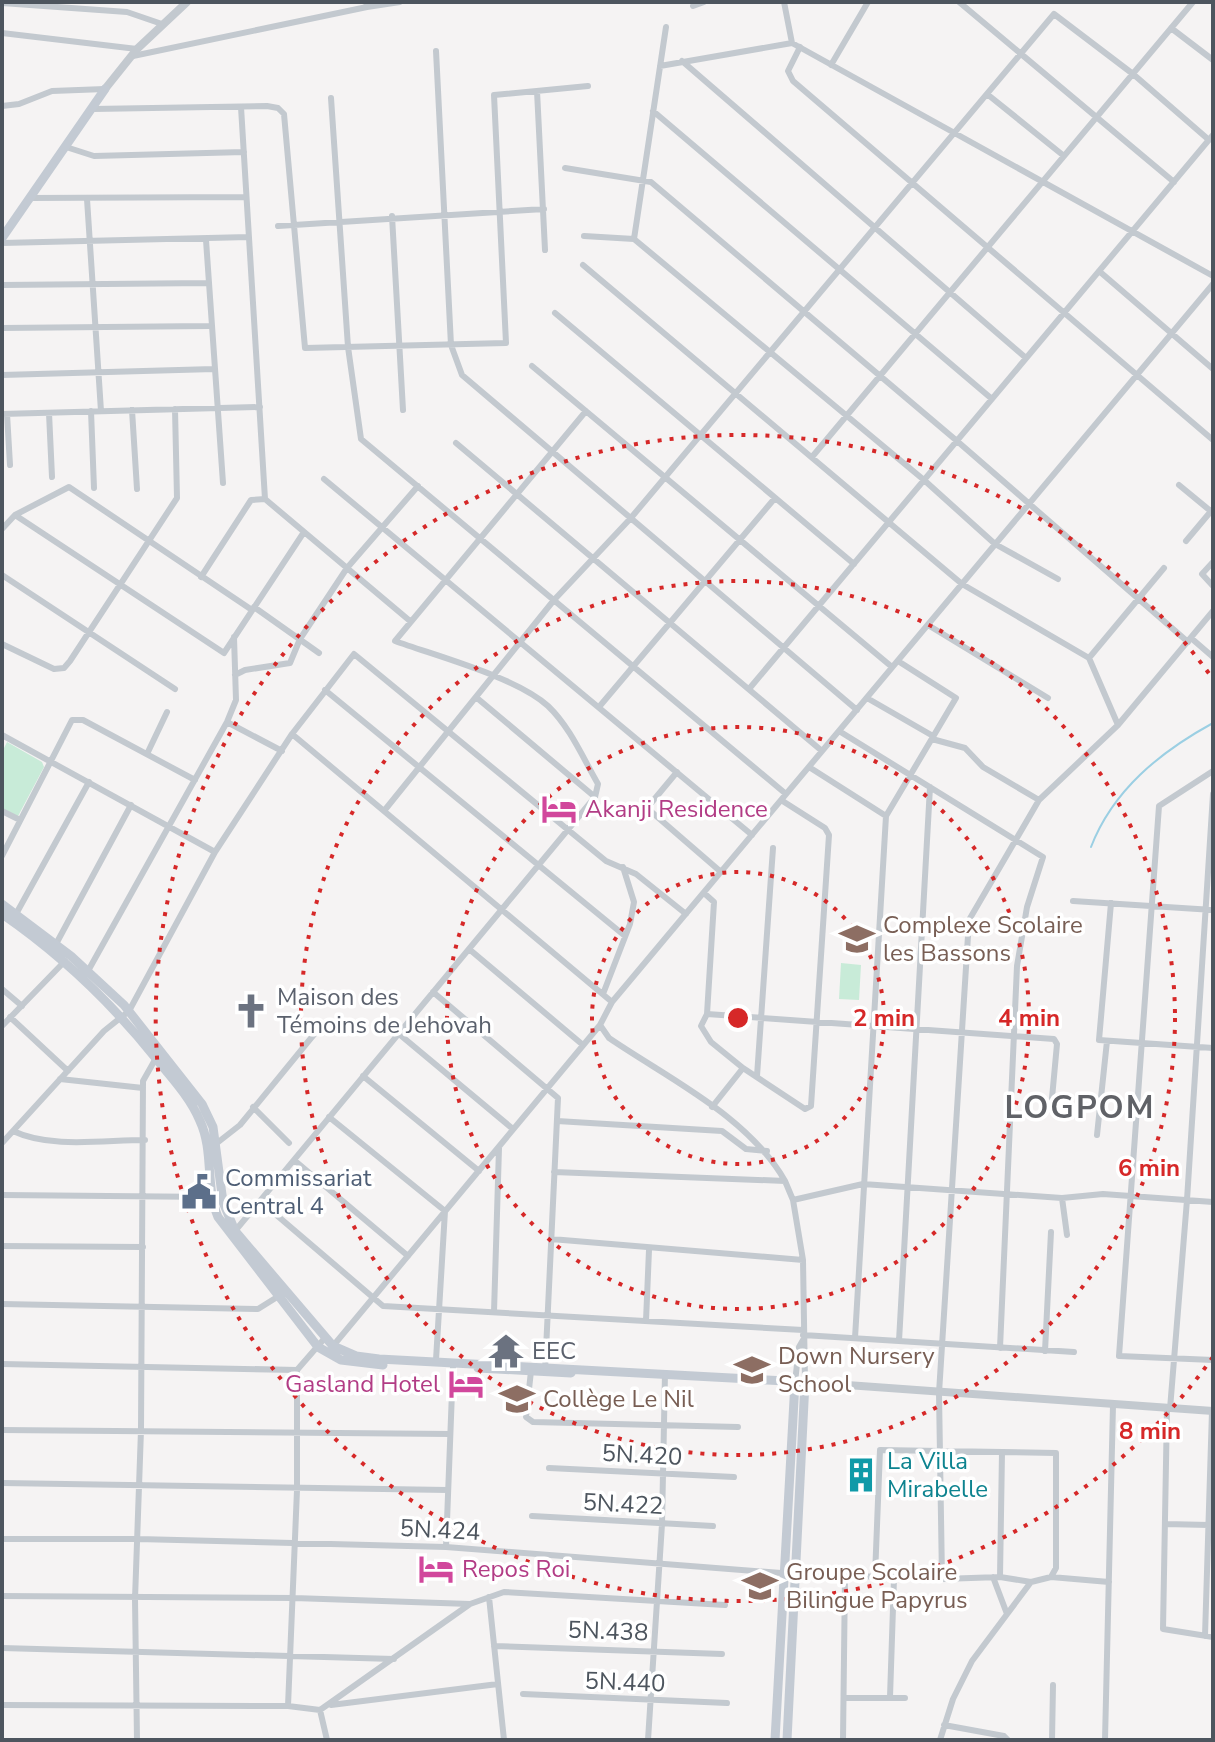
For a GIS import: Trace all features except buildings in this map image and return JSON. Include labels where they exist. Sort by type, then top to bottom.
[{"type":"main road","points":[[3,234],[105,89]]},
{"type":"main road","points":[[2,904],[56,944],[126,1014],[201,1121],[207,1147],[210,1197],[226,1232],[282,1294]]},
{"type":"main road","points":[[2,914],[88,971],[202,1104],[217,1143],[222,1197],[235,1231],[321,1343],[341,1360],[362,1364],[545,1369]]},
{"type":"main road","points":[[321,1343],[356,1356],[802,1385],[775,1740]]},
{"type":"main road","points":[[787,1740],[790,1573]]},
{"type":"street","points":[[126,2],[127,12]]},
{"type":"street","points":[[2,106],[19,104],[52,91],[105,89],[162,24],[187,2]]},
{"type":"street","points":[[2,33],[135,53],[366,5],[400,2]]},
{"type":"street","points":[[693,6],[704,2]]},
{"type":"street","points":[[784,2],[792,43]]},
{"type":"street","points":[[831,65],[868,2]]},
{"type":"street","points":[[959,2],[1098,115],[1174,182]]},
{"type":"street","points":[[812,457],[1193,2]]},
{"type":"street","points":[[2,3],[71,4],[127,12],[162,24]]},
{"type":"street","points":[[384,811],[450,733],[554,600],[630,519],[1054,14],[1211,138],[749,689]]},
{"type":"street","points":[[634,239],[666,27]]},
{"type":"street","points":[[1171,28],[1213,60]]},
{"type":"street","points":[[660,66],[792,43],[1213,276]]},
{"type":"street","points":[[800,47],[789,67],[790,78],[986,249],[1213,440]]},
{"type":"street","points":[[436,51],[451,345],[462,375],[474,389],[857,710]]},
{"type":"street","points":[[682,61],[1026,358]]},
{"type":"street","points":[[93,109],[267,106],[284,114],[296,223],[302,343],[309,349],[506,343],[494,95],[588,86]]},
{"type":"street","points":[[537,91],[545,250]]},
{"type":"street","points":[[987,94],[1064,156]]},
{"type":"street","points":[[331,98],[348,347],[361,439],[633,666],[784,797],[825,828],[829,835],[809,1108],[743,1068],[705,1034],[701,1020],[707,1014],[714,902],[704,893]]},
{"type":"street","points":[[241,107],[265,499]]},
{"type":"street","points":[[653,111],[992,399]]},
{"type":"street","points":[[66,147],[94,156],[244,152]]},
{"type":"street","points":[[565,168],[651,182],[1139,598],[1213,657]]},
{"type":"street","points":[[30,198],[246,197]]},
{"type":"street","points":[[87,199],[101,411]]},
{"type":"street","points":[[278,226],[392,216],[544,209]]},
{"type":"street","points":[[392,216],[403,410]]},
{"type":"street","points":[[3,234],[90,243],[249,237]]},
{"type":"street","points":[[584,236],[634,239],[924,480],[995,544],[1058,579]]},
{"type":"street","points":[[206,240],[209,326],[223,483]]},
{"type":"street","points":[[583,265],[962,584],[1089,658],[1118,725]]},
{"type":"street","points":[[1099,271],[1213,369]]},
{"type":"street","points":[[2,285],[208,283]]},
{"type":"street","points":[[333,1346],[600,1025],[612,1002],[1211,290]]},
{"type":"street","points":[[555,313],[854,564]]},
{"type":"street","points":[[2,328],[209,326]]},
{"type":"street","points":[[532,366],[892,667]]},
{"type":"street","points":[[2,375],[214,369]]},
{"type":"street","points":[[10,465],[4,414],[260,407]]},
{"type":"street","points":[[2,644],[59,670],[64,668],[177,498],[175,409]]},
{"type":"street","points":[[132,410],[137,489]]},
{"type":"street","points":[[91,411],[94,488]]},
{"type":"street","points":[[235,1231],[595,797],[598,784],[558,718],[537,699],[494,677],[395,641],[586,411]]},
{"type":"street","points":[[49,413],[52,477]]},
{"type":"street","points":[[456,443],[822,751]]},
{"type":"street","points":[[324,479],[752,835]]},
{"type":"street","points":[[1179,485],[1212,511],[1186,541]]},
{"type":"street","points":[[235,675],[245,670],[290,663],[300,639],[347,568],[418,486]]},
{"type":"street","points":[[2,529],[6,521],[15,515],[69,487],[148,543],[319,653]]},
{"type":"street","points":[[599,707],[775,498]]},
{"type":"street","points":[[201,577],[251,500],[265,499],[410,621]]},
{"type":"street","points":[[15,515],[119,587],[224,653],[304,532]]},
{"type":"street","points":[[1213,562],[1202,574],[1213,586]]},
{"type":"street","points":[[1089,658],[1164,568]]},
{"type":"street","points":[[2,575],[175,689]]},
{"type":"street","points":[[942,1579],[937,1450],[939,1393],[969,920],[1039,800],[1118,725],[1213,611]]},
{"type":"street","points":[[928,625],[1048,698]]},
{"type":"street","points":[[88,971],[227,722],[236,700],[234,637]]},
{"type":"street","points":[[2,1143],[104,1031],[126,1014],[215,852],[292,734],[354,654],[567,831],[606,861],[623,867],[686,914]]},
{"type":"street","points":[[855,1338],[886,816],[956,698],[898,661]]},
{"type":"street","points":[[325,690],[625,936]]},
{"type":"street","points":[[477,698],[595,797]]},
{"type":"street","points":[[867,698],[932,737],[965,748],[983,767],[1039,800]]},
{"type":"street","points":[[147,754],[167,712]]},
{"type":"street","points":[[2,856],[72,720],[77,719],[195,780]]},
{"type":"street","points":[[227,722],[282,751]]},
{"type":"street","points":[[839,731],[1043,857],[1035,875],[1020,938],[1000,1348]]},
{"type":"street","points":[[292,734],[612,1002]]},
{"type":"street","points":[[2,735],[215,852]]},
{"type":"street","points":[[809,767],[886,816]]},
{"type":"street","points":[[1213,771],[1159,806],[1119,1356],[1213,1360]]},
{"type":"street","points":[[677,772],[647,808],[721,872]]},
{"type":"street","points":[[16,914],[89,782]]},
{"type":"street","points":[[899,1341],[930,787]]},
{"type":"street","points":[[600,1025],[609,1038],[712,1107],[767,1151],[785,1181],[793,1200],[803,1260],[803,1335],[807,1348],[802,1385],[939,1393],[1113,1405],[1168,1408],[1213,1411],[1209,1637],[1163,1629],[1168,1408],[1187,1200],[1195,1047],[1209,909],[1213,794]]},
{"type":"street","points":[[56,944],[131,805]]},
{"type":"street","points":[[2,811],[20,820]]},
{"type":"street","points":[[757,1076],[773,848]]},
{"type":"street","points":[[603,994],[634,902],[623,867]]},
{"type":"street","points":[[1073,901],[1209,909]]},
{"type":"street","points":[[1111,903],[1099,1040],[1213,1048]]},
{"type":"street","points":[[469,949],[583,1045]]},
{"type":"street","points":[[2,1026],[68,958]]},
{"type":"street","points":[[2,989],[22,1006]]},
{"type":"street","points":[[433,992],[558,1098],[545,1369]]},
{"type":"street","points":[[707,1014],[1057,1042],[1052,1098]]},
{"type":"street","points":[[10,1017],[68,1071]]},
{"type":"street","points":[[217,1143],[240,1125],[316,1032]]},
{"type":"street","points":[[399,1034],[513,1129]]},
{"type":"street","points":[[1097,1135],[1107,1041]]},
{"type":"street","points":[[137,1740],[135,1599],[142,1368],[143,1088],[144,1075],[156,1058]]},
{"type":"street","points":[[712,1107],[743,1068]]},
{"type":"street","points":[[363,1076],[479,1171]]},
{"type":"street","points":[[60,1079],[143,1088]]},
{"type":"street","points":[[253,1107],[289,1143]]},
{"type":"street","points":[[329,1117],[445,1211]]},
{"type":"street","points":[[557,1121],[722,1131],[746,1149],[767,1151]]},
{"type":"street","points":[[13,1131],[47,1140],[145,1140]]},
{"type":"street","points":[[494,1312],[499,1147]]},
{"type":"street","points":[[294,1160],[408,1256]]},
{"type":"street","points":[[554,1172],[785,1181]]},
{"type":"street","points":[[793,1200],[863,1184],[1062,1198],[1130,1196],[1213,1202]]},
{"type":"street","points":[[2,1195],[222,1197]]},
{"type":"street","points":[[1062,1198],[1067,1235]]},
{"type":"street","points":[[260,1201],[383,1306],[646,1321],[803,1335],[1074,1352]]},
{"type":"street","points":[[436,1360],[445,1211]]},
{"type":"street","points":[[1045,1351],[1051,1232]]},
{"type":"street","points":[[551,1239],[649,1250],[803,1260]]},
{"type":"street","points":[[2,1246],[143,1247]]},
{"type":"street","points":[[646,1321],[649,1250]]},
{"type":"street","points":[[2,1304],[258,1309],[282,1294]]},
{"type":"street","points":[[288,1706],[297,1490],[297,1370],[321,1343]]},
{"type":"street","points":[[2,1364],[297,1370]]},
{"type":"street","points":[[446,1547],[453,1366]]},
{"type":"street","points":[[531,1371],[526,1417],[533,1422],[738,1427]]},
{"type":"street","points":[[648,1740],[662,1524],[665,1376]]},
{"type":"street","points":[[1105,1740],[1113,1405]]},
{"type":"street","points":[[2,1430],[450,1434]]},
{"type":"street","points":[[875,1576],[878,1454],[884,1448],[1053,1452],[1057,1456],[1056,1568],[1051,1577]]},
{"type":"street","points":[[1002,1452],[997,1577],[1007,1614]]},
{"type":"street","name":"5N.420","points":[[549,1468],[734,1477]]},
{"type":"street","points":[[2,1483],[448,1490]]},
{"type":"street","name":"5N.422","points":[[532,1516],[713,1526]]},
{"type":"street","points":[[1165,1524],[1211,1526]]},
{"type":"street","name":"5N.424","points":[[2,1539],[138,1539],[446,1547],[790,1573],[942,1579],[997,1577],[1031,1582]]},
{"type":"street","points":[[843,1740],[846,1698],[845,1575]]},
{"type":"street","points":[[940,1740],[961,1680],[1031,1582],[1051,1577],[1109,1582]]},
{"type":"street","points":[[890,1697],[894,1578]]},
{"type":"street","points":[[323,1708],[397,1659],[470,1604],[489,1597],[514,1591],[725,1605]]},
{"type":"street","points":[[2,1596],[294,1598],[470,1604]]},
{"type":"street","points":[[489,1597],[504,1740]]},
{"type":"street","name":"5N.438","points":[[494,1646],[722,1654]]},
{"type":"street","points":[[2,1648],[397,1659]]},
{"type":"street","points":[[2,1705],[323,1708],[498,1684]]},
{"type":"street","points":[[1052,1740],[1053,1685]]},
{"type":"street","name":"5N.440","points":[[523,1694],[727,1703]]},
{"type":"street","points":[[846,1698],[905,1698]]},
{"type":"street","points":[[323,1708],[327,1740]]},
{"type":"street","points":[[944,1725],[1004,1736],[1008,1740]]},
{"type":"green space","points":[[7,742],[42,762],[44,767],[16,820],[2,812],[2,752]]},
{"type":"green space","points":[[841,963],[861,965],[859,1000],[839,999]]},
{"type":"waterway","points":[[1091,847],[1112,808],[1140,774],[1193,734],[1213,723]]},
{"type":"place","name":"Akanji Residence","points":[[559,809]]},
{"type":"place","name":"Complexe Scolaire les Bassons","points":[[857,939]]},
{"type":"place","name":"Maison des Témoins de Jehovah","points":[[251,1011]]},
{"type":"place","name":"Commissariat Central 4","points":[[199,1192]]},
{"type":"place","name":"EEC","points":[[506,1351]]},
{"type":"place","name":"Down Nursery School","points":[[752,1370]]},
{"type":"place","name":"Gasland Hotel","points":[[466,1384]]},
{"type":"place","name":"Collège Le Nil","points":[[517,1399]]},
{"type":"place","name":"La Villa Mirabelle","points":[[861,1475]]},
{"type":"place","name":"Repos Roi","points":[[436,1569]]},
{"type":"place","name":"Groupe Scolaire Bilingue Papyrus","points":[[760,1586]]},
{"type":"district","name":"LOGPOM","points":[[1080,1107]]}]
